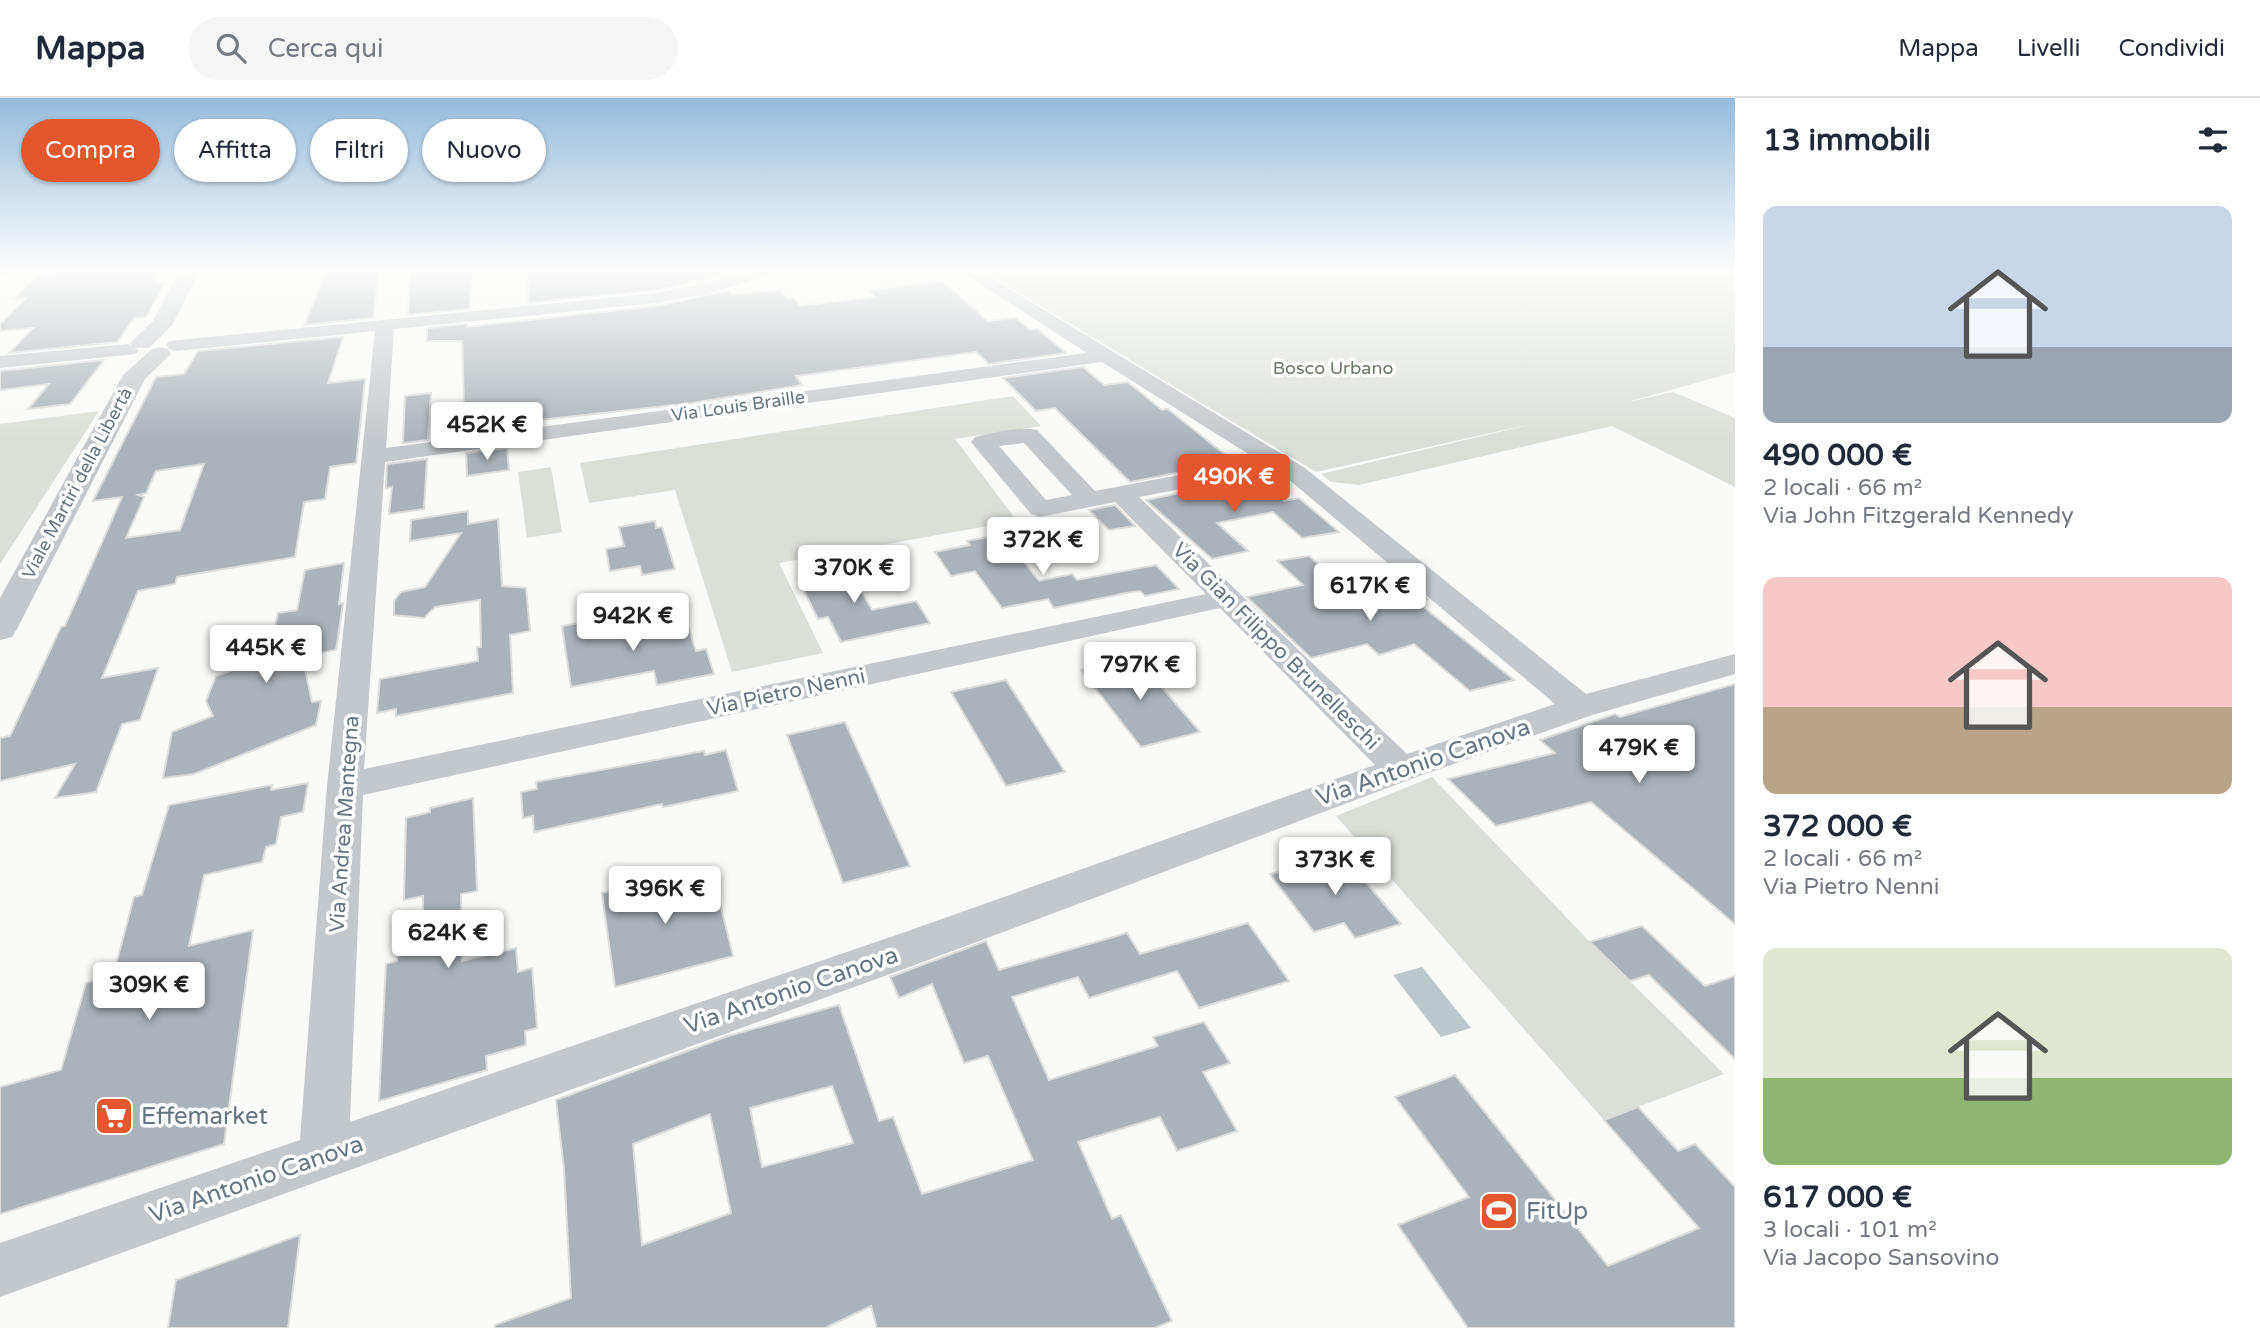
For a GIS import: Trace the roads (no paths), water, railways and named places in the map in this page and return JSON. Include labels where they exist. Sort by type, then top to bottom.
[{"type":"street","name":"Viale Martiri della Libertà","points":[[4,613],[161,326]]},
{"type":"street","points":[[0,362],[370,326]]},
{"type":"street","name":"Via Andrea Mantegna","points":[[324,1156],[345,786],[384,326]]},
{"type":"street","points":[[1057,326],[1280,463],[1580,707]]},
{"type":"street","name":"Via Louis Braille","points":[[372,457],[1105,356]]},
{"type":"street","points":[[1090,500],[1280,463]]},
{"type":"street","name":"Via Gian Filippo Brunelleschi","points":[[1121,494],[1401,769]]},
{"type":"street","name":"Via Pietro Nenni","points":[[345,786],[1228,598]]},
{"type":"street","name":"Via Antonio Canova","points":[[0,1270],[908,949],[1401,769],[1580,707],[1735,664]]},
{"type":"place","name":"Effemarket","points":[[114,1116]]},
{"type":"place","name":"FitUp","points":[[1499,1211]]},
{"type":"park label","name":"Bosco Urbano","points":[[1333,368]]}]
